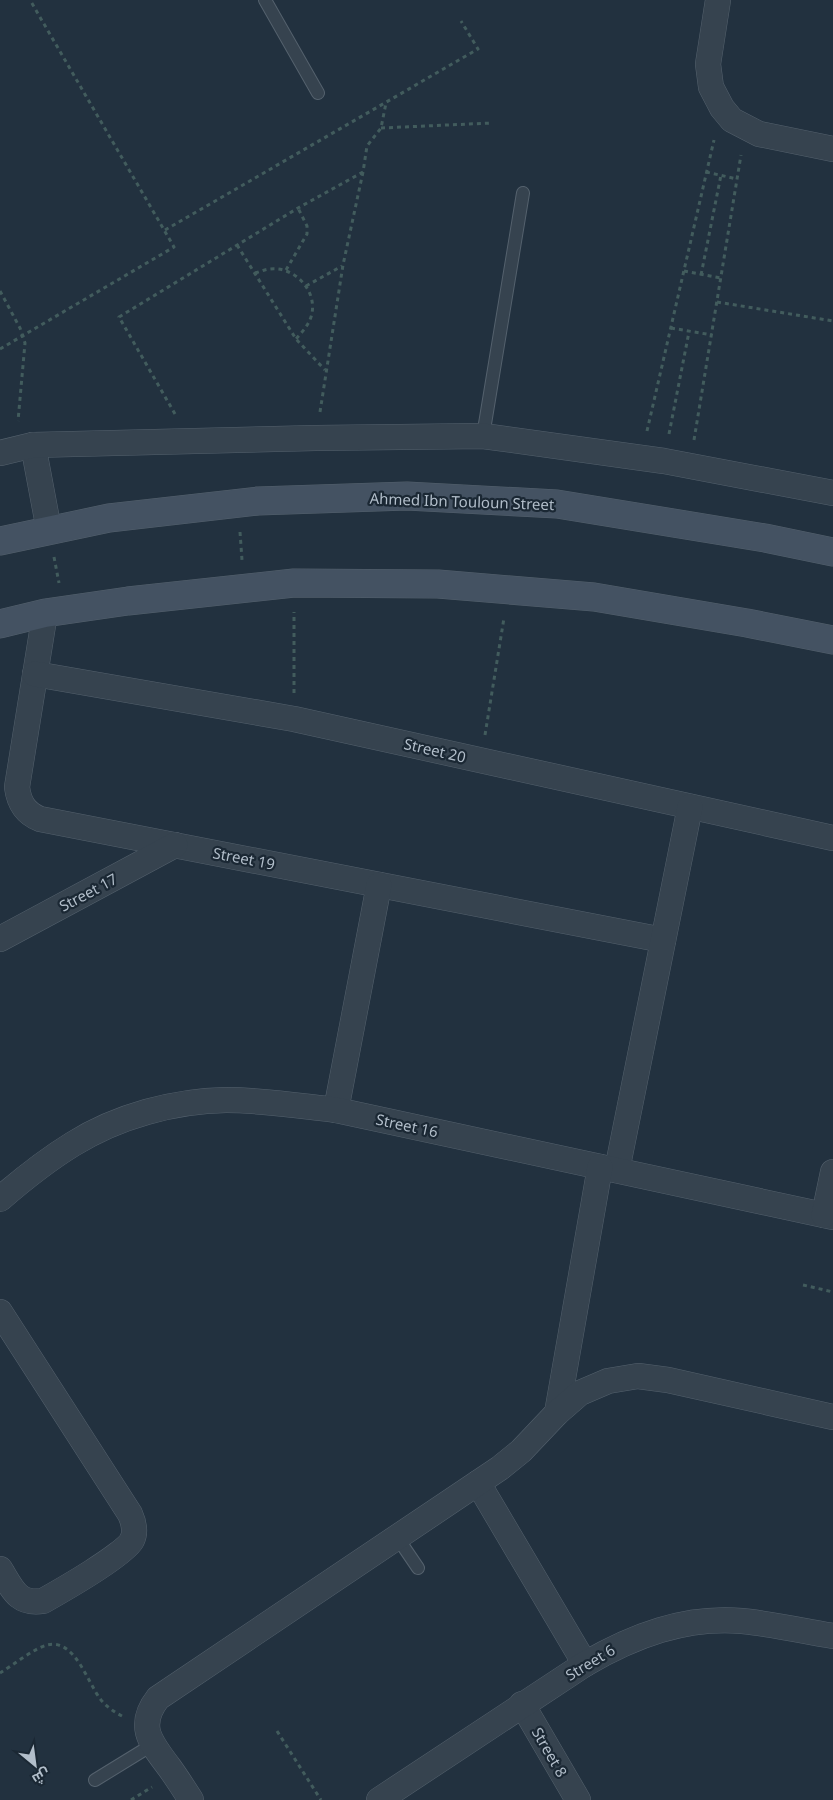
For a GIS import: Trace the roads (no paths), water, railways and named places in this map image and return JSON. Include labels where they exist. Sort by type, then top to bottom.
[{"type":"street","points":[[718,0],[708,64],[711,87],[722,108],[732,120],[759,134],[833,149]]},
{"type":"street","points":[[48,530],[16,449],[191,440],[483,436],[664,461],[833,493]]},
{"type":"street","name":"Ahmed Ibn Touloun Street","points":[[0,540],[109,518],[238,503],[407,496],[557,504],[765,538],[833,552]]},
{"type":"street","points":[[0,624],[55,612],[128,600],[294,583],[438,584],[594,597],[747,623],[833,640]]},
{"type":"street","name":"Street 19","points":[[55,612],[36,674],[17,787],[21,804],[26,810],[40,819],[663,940]]},
{"type":"street","name":"Street 20","points":[[36,674],[294,719],[690,808],[833,838]]},
{"type":"street","points":[[557,1414],[608,1168],[663,940],[690,808]]},
{"type":"street","name":"Street 17","points":[[0,939],[175,845]]},
{"type":"street","points":[[336,1110],[378,885]]},
{"type":"street","name":"Street 16","points":[[3,1189],[74,1143],[109,1125],[147,1112],[186,1104],[225,1100],[265,1102],[336,1110],[829,1216]]},
{"type":"street","points":[[829,1216],[833,1172]]},
{"type":"street","points":[[0,1312],[7,1339],[134,1522],[133,1539],[122,1552],[43,1601],[26,1601],[18,1596],[0,1569]]},
{"type":"street","points":[[191,1800],[152,1745],[147,1733],[147,1720],[150,1708],[158,1698],[478,1483],[521,1451],[580,1393],[608,1381],[638,1376],[668,1380],[833,1417]]},
{"type":"street","points":[[478,1483],[585,1664]]},
{"type":"street","name":"Street 6","points":[[379,1800],[585,1664],[643,1634],[675,1626],[740,1621],[833,1636]]},
{"type":"street","name":"Street 8","points":[[522,1704],[578,1800]]},
{"type":"lane","points":[[265,0],[318,93]]},
{"type":"lane","points":[[483,436],[523,193]]},
{"type":"lane","points":[[397,1537],[418,1568]]},
{"type":"lane","points":[[95,1780],[152,1745]]}]
